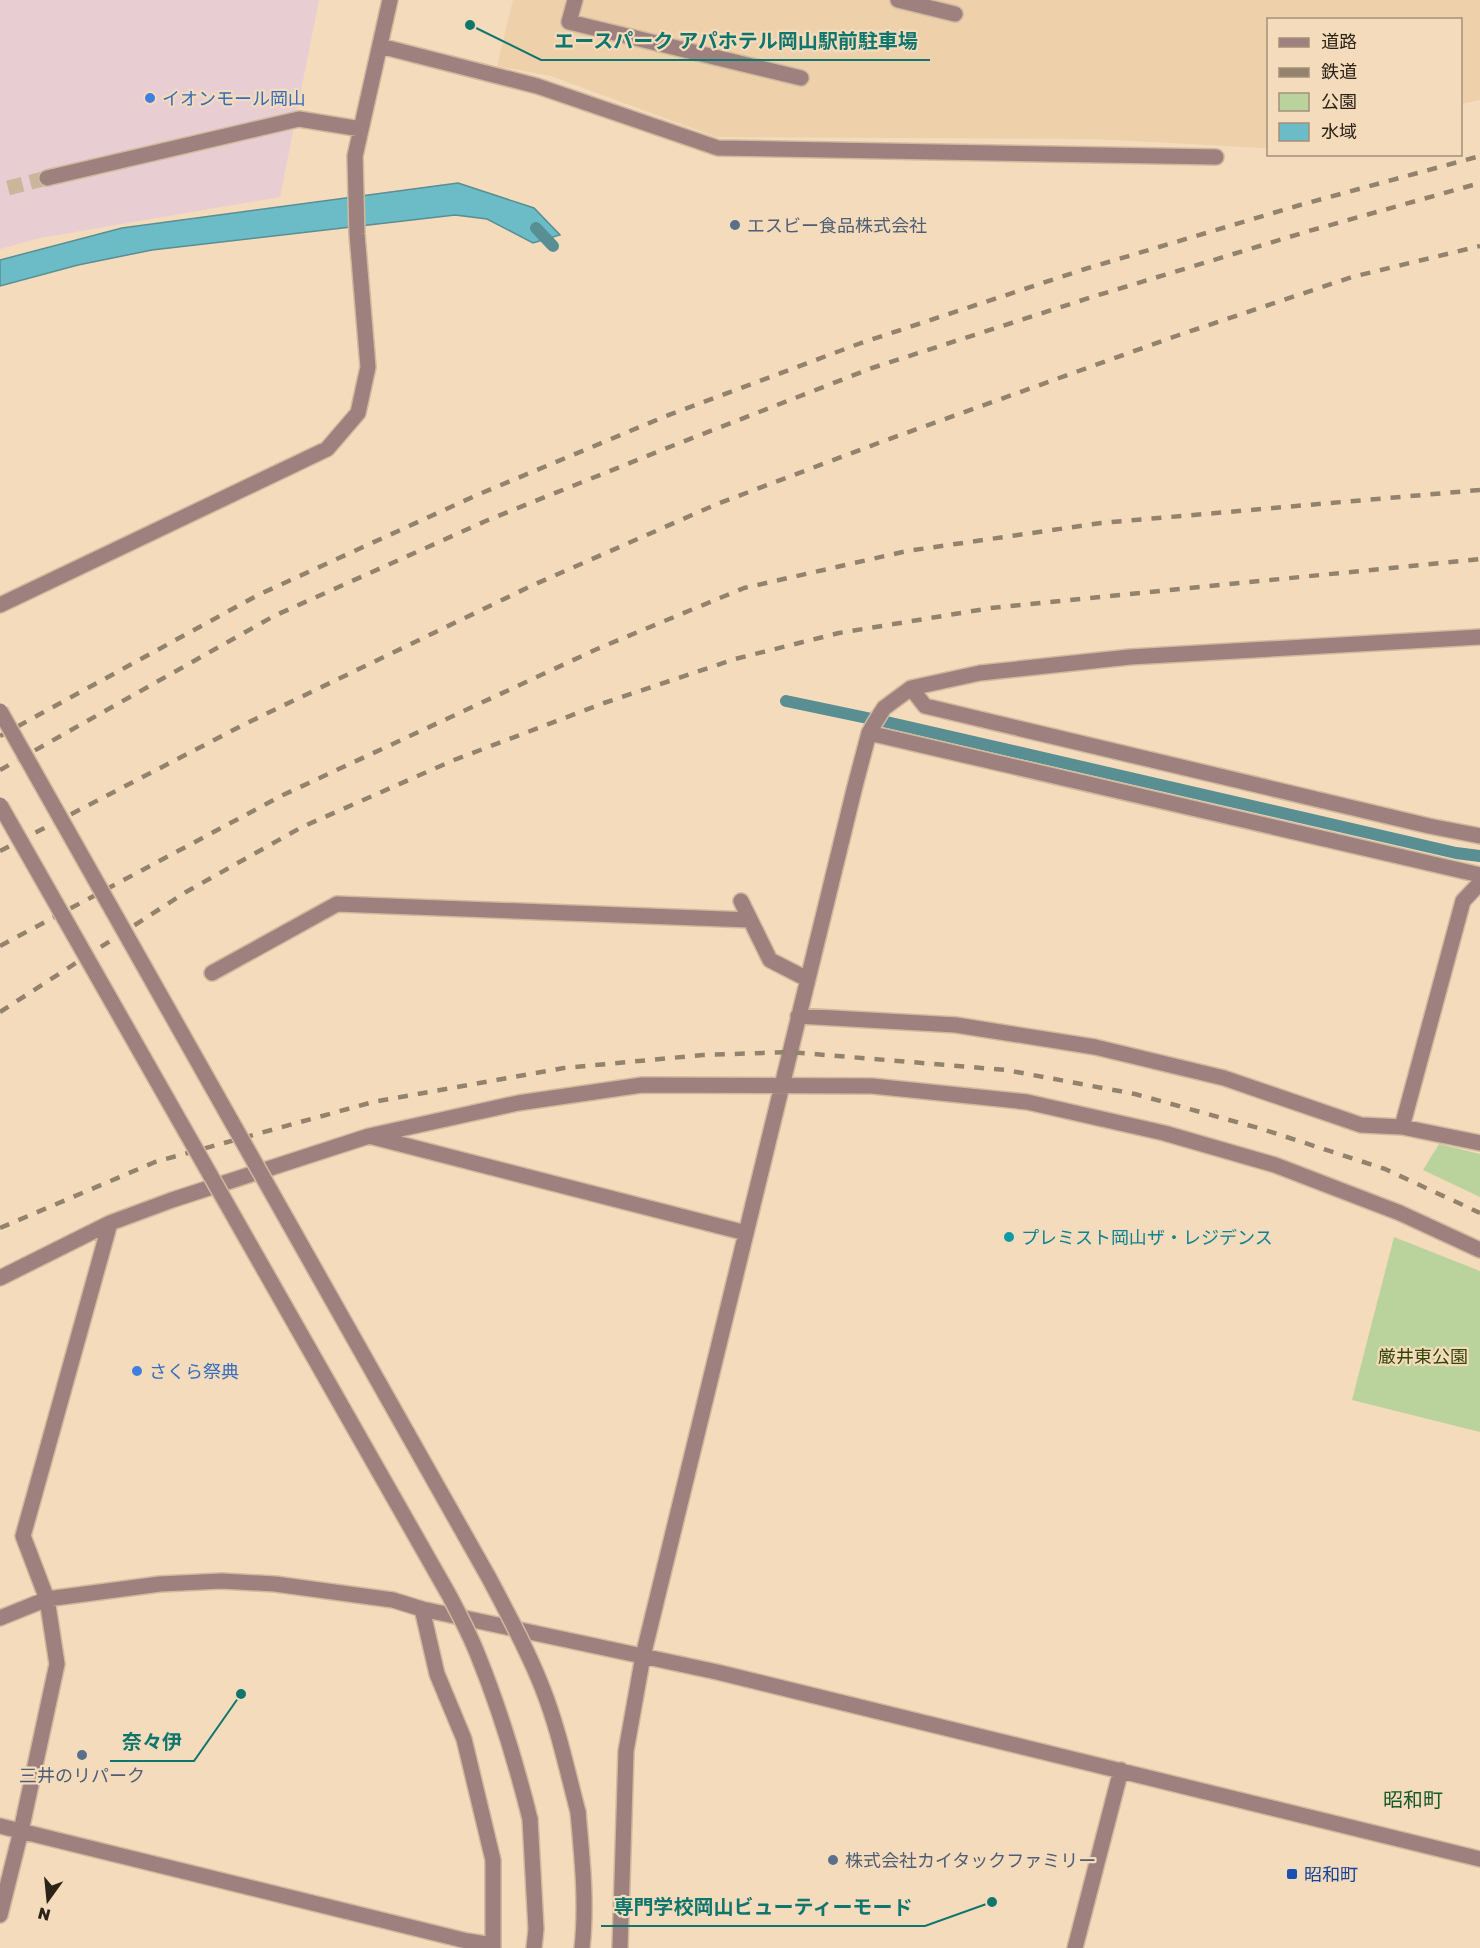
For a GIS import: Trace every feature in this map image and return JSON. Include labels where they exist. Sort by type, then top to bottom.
[{"type":"street","points":[[0,588],[5,603],[327,448],[358,413],[369,367],[357,234],[355,156],[390,0]]},
{"type":"street","points":[[575,0],[569,22],[801,78]]},
{"type":"street","points":[[898,0],[955,14]]},
{"type":"street","points":[[380,45],[537,86],[718,148],[1216,157]]},
{"type":"street","points":[[47,178],[298,119],[361,129]]},
{"type":"street","points":[[620,1948],[627,1751],[643,1656],[783,1087],[807,979],[871,729],[884,708],[911,688],[980,673],[1130,657],[1480,637]]},
{"type":"street","points":[[911,688],[926,706],[1429,826],[1480,836]]},
{"type":"street","points":[[0,711],[518,1633],[542,1689],[578,1812],[584,1892],[582,1948]]},
{"type":"street","points":[[871,729],[1480,875]]},
{"type":"street","points":[[0,805],[449,1595],[476,1651],[497,1704],[516,1763],[530,1819],[536,1929],[534,1948]]},
{"type":"street","points":[[1402,1126],[1463,901],[1480,883]]},
{"type":"street","points":[[741,902],[770,960],[807,979]]},
{"type":"street","points":[[212,973],[337,904],[750,920]]},
{"type":"street","points":[[798,1016],[956,1025],[1095,1047],[1224,1078],[1362,1125],[1402,1126],[1480,1143]]},
{"type":"street","points":[[0,1278],[110,1223],[172,1200],[369,1136],[518,1103],[642,1085],[872,1086],[1027,1102],[1164,1133],[1275,1165],[1400,1213],[1480,1250]]},
{"type":"street","points":[[369,1136],[746,1233]]},
{"type":"street","points":[[0,1915],[21,1831],[57,1664],[47,1599],[23,1536],[110,1223]]},
{"type":"street","points":[[0,1618],[47,1599],[160,1584],[222,1581],[275,1584],[383,1599],[717,1672],[1480,1859]]},
{"type":"street","points":[[0,1826],[493,1947],[493,1860],[464,1739],[437,1674],[422,1609]]},
{"type":"street","points":[[1075,1948],[1121,1770]]},
{"type":"shaded area","name":"イオンモール岡山","points":[[0,0],[319,0],[280,197],[40,238],[0,249]]},
{"type":"shaded area","points":[[513,0],[1480,0],[1480,100],[1462,104],[1462,18],[1267,18],[1267,147],[1263,148],[1095,139],[716,137],[551,76],[497,66]]},
{"type":"green space","points":[[1439,1144],[1480,1154],[1480,1197],[1423,1170]]},
{"type":"green space","name":"厳井東公園","points":[[1394,1237],[1480,1271],[1480,1432],[1352,1400]]},
{"type":"water","points":[[458,183],[534,208],[560,235],[533,243],[487,219],[455,215],[152,250],[78,265],[0,286],[0,260],[122,228]]},
{"type":"waterway","points":[[536,228],[553,246]]},
{"type":"waterway","points":[[786,701],[1456,853],[1480,856]]},
{"type":"tunnel","points":[[8,188],[47,178]]},
{"type":"railway","points":[[0,736],[258,595],[477,495],[666,416],[861,343],[1085,269],[1300,205],[1480,156]]},
{"type":"railway","points":[[0,770],[274,616],[488,520],[672,446],[872,368],[1092,297],[1309,231],[1480,183]]},
{"type":"railway","points":[[0,851],[245,724],[531,586],[717,504],[881,442],[1179,335],[1352,277],[1480,246]]},
{"type":"railway","points":[[0,946],[283,795],[597,649],[744,588],[907,551],[1101,523],[1480,490]]},
{"type":"railway","points":[[0,1012],[186,892],[302,827],[454,760],[604,703],[735,659],[839,633],[991,608],[1480,559]]},
{"type":"railway","points":[[0,1228],[155,1162],[373,1102],[564,1068],[703,1055],[790,1052],[1006,1070],[1135,1094],[1262,1129],[1385,1169],[1480,1213]]},
{"type":"place","name":"エースパーク アパホテル岡山駅前駐車場","points":[[470,25]]},
{"type":"place","name":"イオンモール岡山","points":[[150,98]]},
{"type":"place","name":"エスビー食品株式会社","points":[[735,225]]},
{"type":"place","name":"プレミスト岡山ザ・レジデンス","points":[[1009,1237]]},
{"type":"place","name":"さくら祭典","points":[[137,1371]]},
{"type":"place","name":"奈々伊","points":[[241,1694]]},
{"type":"place","name":"三井のリパーク","points":[[82,1755]]},
{"type":"place","name":"株式会社カイタックファミリー","points":[[833,1860]]},
{"type":"place","name":"昭和町","points":[[1292,1874]]},
{"type":"place","name":"専門学校岡山ビューティーモード","points":[[992,1902]]},
{"type":"district","name":"昭和町","points":[[1413,1799]]}]
